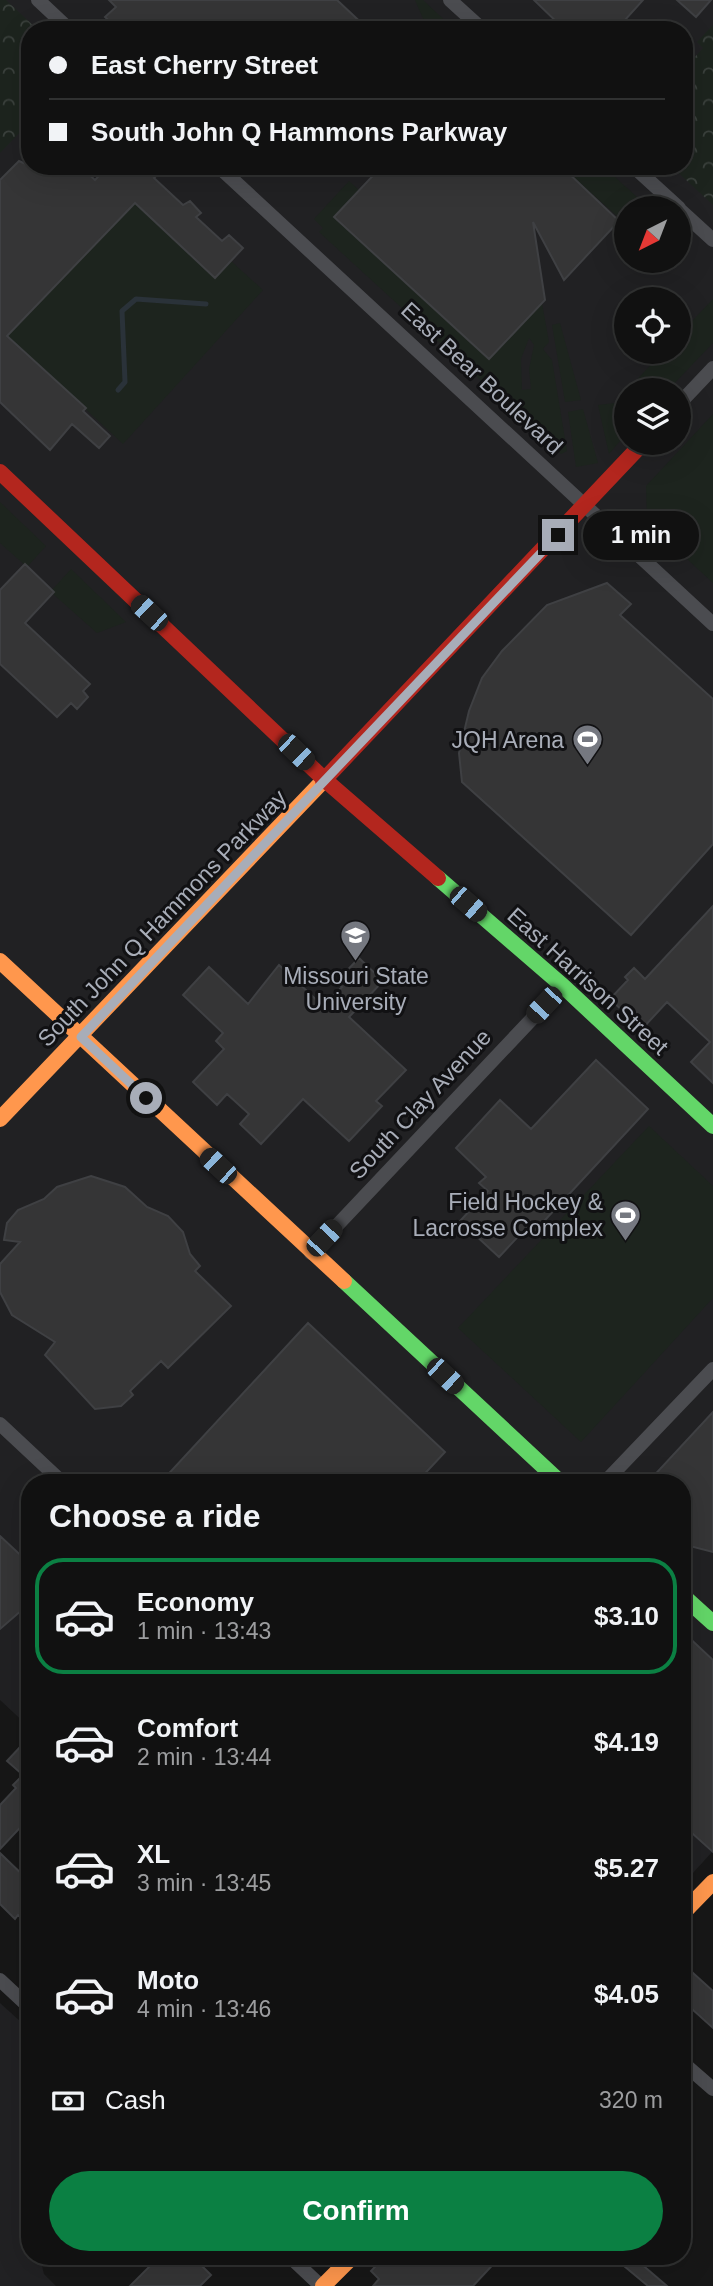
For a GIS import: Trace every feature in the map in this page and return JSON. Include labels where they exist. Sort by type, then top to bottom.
[{"type":"street","points":[[38,0],[60,21]]},
{"type":"street","points":[[450,0],[473,21]]},
{"type":"street","name":"East Bear Boulevard","points":[[228,175],[713,624]]},
{"type":"street","points":[[643,175],[666,196]]},
{"type":"street","points":[[691,219],[713,240]]},
{"type":"street","points":[[691,391],[713,368]]},
{"type":"street","name":"South John Q Hammons Parkway","points":[[0,1119],[81,1037],[632,455]]},
{"type":"street","name":"East Harrison Street","points":[[0,472],[325,779],[563,986],[713,1126]]},
{"type":"street","points":[[0,961],[551,1474]]},
{"type":"street","name":"South Clay Avenue","points":[[311,1252],[563,986]]},
{"type":"street","points":[[613,1474],[713,1369]]},
{"type":"street","points":[[0,1424],[53,1474]]},
{"type":"street","points":[[691,1603],[713,1623]]},
{"type":"street","points":[[691,1905],[713,1882]]},
{"type":"street","points":[[0,1979],[21,1999]]},
{"type":"street","points":[[691,2070],[713,2089]]},
{"type":"street","points":[[299,2265],[322,2286],[344,2265]]},
{"type":"shaded area","name":"Missouri State University","points":[[0,0],[713,0],[713,1851],[691,1875],[691,1474],[21,1474],[21,1720],[0,1700]]},
{"type":"shaded area","points":[[0,2003],[21,2022],[21,2265],[42,2265],[44,2274],[56,2286],[0,2286]]},
{"type":"green space","points":[[0,0],[6,0],[28,21],[21,21],[21,131],[0,153]]},
{"type":"green space","points":[[415,0],[423,0],[446,21],[424,21]]},
{"type":"green space","points":[[713,25],[713,205],[681,175],[693,175],[693,59],[703,48],[697,42]]},
{"type":"green space","points":[[571,175],[613,175],[636,196],[614,196],[614,213]]},
{"type":"green space","points":[[349,181],[359,190],[334,218],[489,359],[542,303],[549,342],[543,349],[552,360],[567,451],[561,454],[319,232],[323,228],[314,219]],"holes":[[[529,338],[534,345],[529,369],[531,389],[522,390],[521,359]]]},
{"type":"green space","points":[[135,203],[214,278],[231,261],[263,290],[123,444],[7,336]]},
{"type":"green space","points":[[713,299],[713,343],[679,378],[638,378],[652,364],[691,364],[691,322]]},
{"type":"green space","points":[[560,323],[581,400],[565,402],[552,325]]},
{"type":"green space","points":[[614,403],[614,448],[609,454],[598,405]]},
{"type":"green space","points":[[583,409],[598,463],[576,467],[568,412]]},
{"type":"green space","points":[[713,414],[713,583],[647,522],[646,486],[675,455],[691,455],[691,438]]},
{"type":"green space","points":[[0,502],[46,546],[27,567],[0,543]]},
{"type":"green space","points":[[71,569],[126,622],[97,633],[53,594],[52,590]]},
{"type":"green space","name":"Field Hockey & Lacrosse Complex","points":[[649,1126],[713,1186],[713,1298],[581,1442],[458,1328]]},
{"type":"building","points":[[109,0],[337,0],[359,21],[109,21],[105,17],[116,7]]},
{"type":"building","points":[[534,0],[643,0],[624,21],[556,21]]},
{"type":"building","points":[[677,0],[711,0],[696,17]]},
{"type":"building","points":[[19,161],[21,175],[90,175],[95,180],[100,175],[157,175],[154,178],[183,205],[190,201],[201,213],[196,217],[222,241],[229,235],[243,248],[215,278],[135,203],[7,336],[86,408],[83,411],[110,436],[99,448],[72,424],[50,450],[0,402],[0,180]]},
{"type":"building","points":[[374,175],[570,175],[614,216],[614,226],[564,280],[533,222],[545,300],[489,359],[334,217]]},
{"type":"building","points":[[25,564],[54,592],[25,623],[90,684],[83,691],[88,697],[77,709],[71,703],[57,717],[0,664],[0,590]]},
{"type":"building","name":"JQH Arena","points":[[607,583],[631,604],[620,615],[713,699],[713,844],[631,935],[462,782],[459,753],[469,711],[482,678],[502,651],[547,605]]},
{"type":"building","points":[[713,906],[713,1083],[691,1062],[710,1042],[667,1002],[642,1029],[610,999],[628,980],[625,977],[634,968],[645,979]]},
{"type":"building","points":[[359,958],[383,981],[349,1017],[406,1070],[376,1101],[382,1106],[349,1141],[303,1099],[261,1144],[240,1124],[249,1114],[227,1094],[217,1105],[193,1082],[224,1049],[216,1041],[223,1033],[183,995],[209,967],[248,1004],[279,965],[323,1006],[342,987],[336,982]]},
{"type":"building","points":[[596,1060],[648,1109],[533,1233],[527,1227],[499,1257],[460,1221],[488,1191],[479,1183],[486,1177],[456,1148],[500,1100],[531,1129]]},
{"type":"building","points":[[91,1176],[125,1187],[147,1207],[168,1216],[183,1232],[190,1254],[200,1266],[195,1271],[231,1306],[168,1368],[161,1361],[130,1391],[133,1395],[121,1406],[95,1409],[45,1355],[55,1342],[12,1315],[0,1292],[0,1264],[20,1242],[4,1240],[7,1223],[18,1210],[44,1199],[57,1187]]},
{"type":"building","points":[[308,1323],[445,1452],[424,1474],[168,1474]]},
{"type":"building","points":[[713,1412],[713,1552],[691,1546],[691,1474],[655,1474]]},
{"type":"building","points":[[0,1536],[21,1556],[21,1611],[0,1629]]},
{"type":"building","points":[[691,1639],[713,1660],[713,1852],[691,1832]]},
{"type":"building","points":[[21,1746],[21,1773],[7,1761]]},
{"type":"building","points":[[21,1777],[21,1827],[0,1849],[0,1805],[16,1788],[13,1785]]},
{"type":"building","points":[[0,1853],[21,1873],[21,1918],[18,1915],[15,1919],[0,1904]]},
{"type":"building","points":[[691,1971],[713,1991],[713,2028],[691,2008]]},
{"type":"building","points":[[151,2265],[201,2265],[211,2275],[200,2286],[130,2286]]},
{"type":"building","points":[[377,2265],[493,2265],[473,2286],[373,2286],[379,2279],[371,2271]]},
{"type":"building","points":[[623,2265],[642,2265],[667,2286],[648,2286]]},
{"type":"waterway","points":[[118,390],[125,382],[122,311],[136,299],[206,304]]},
{"type":"traffic: fast","points":[[438,878],[563,986],[713,1126]]},
{"type":"traffic: fast","points":[[344,1281],[551,1474]]},
{"type":"traffic: fast","points":[[691,1603],[713,1623]]},
{"type":"traffic: slow","points":[[0,1119],[323,781]]},
{"type":"traffic: slow","points":[[0,961],[344,1281]]},
{"type":"traffic: slow","points":[[691,1905],[713,1882]]},
{"type":"traffic: slow","points":[[323,2286],[344,2265]]},
{"type":"traffic: jam","points":[[323,781],[632,455]]},
{"type":"traffic: jam","points":[[0,472],[325,780],[438,878]]},
{"type":"place","name":"JQH Arena","points":[[587,767]]},
{"type":"place","name":"Missouri State University","points":[[356,962]]},
{"type":"place","name":"Field Hockey & Lacrosse Complex","points":[[626,1242]]},
{"type":"route","points":[[146,1098],[81,1037],[558,535]]}]
